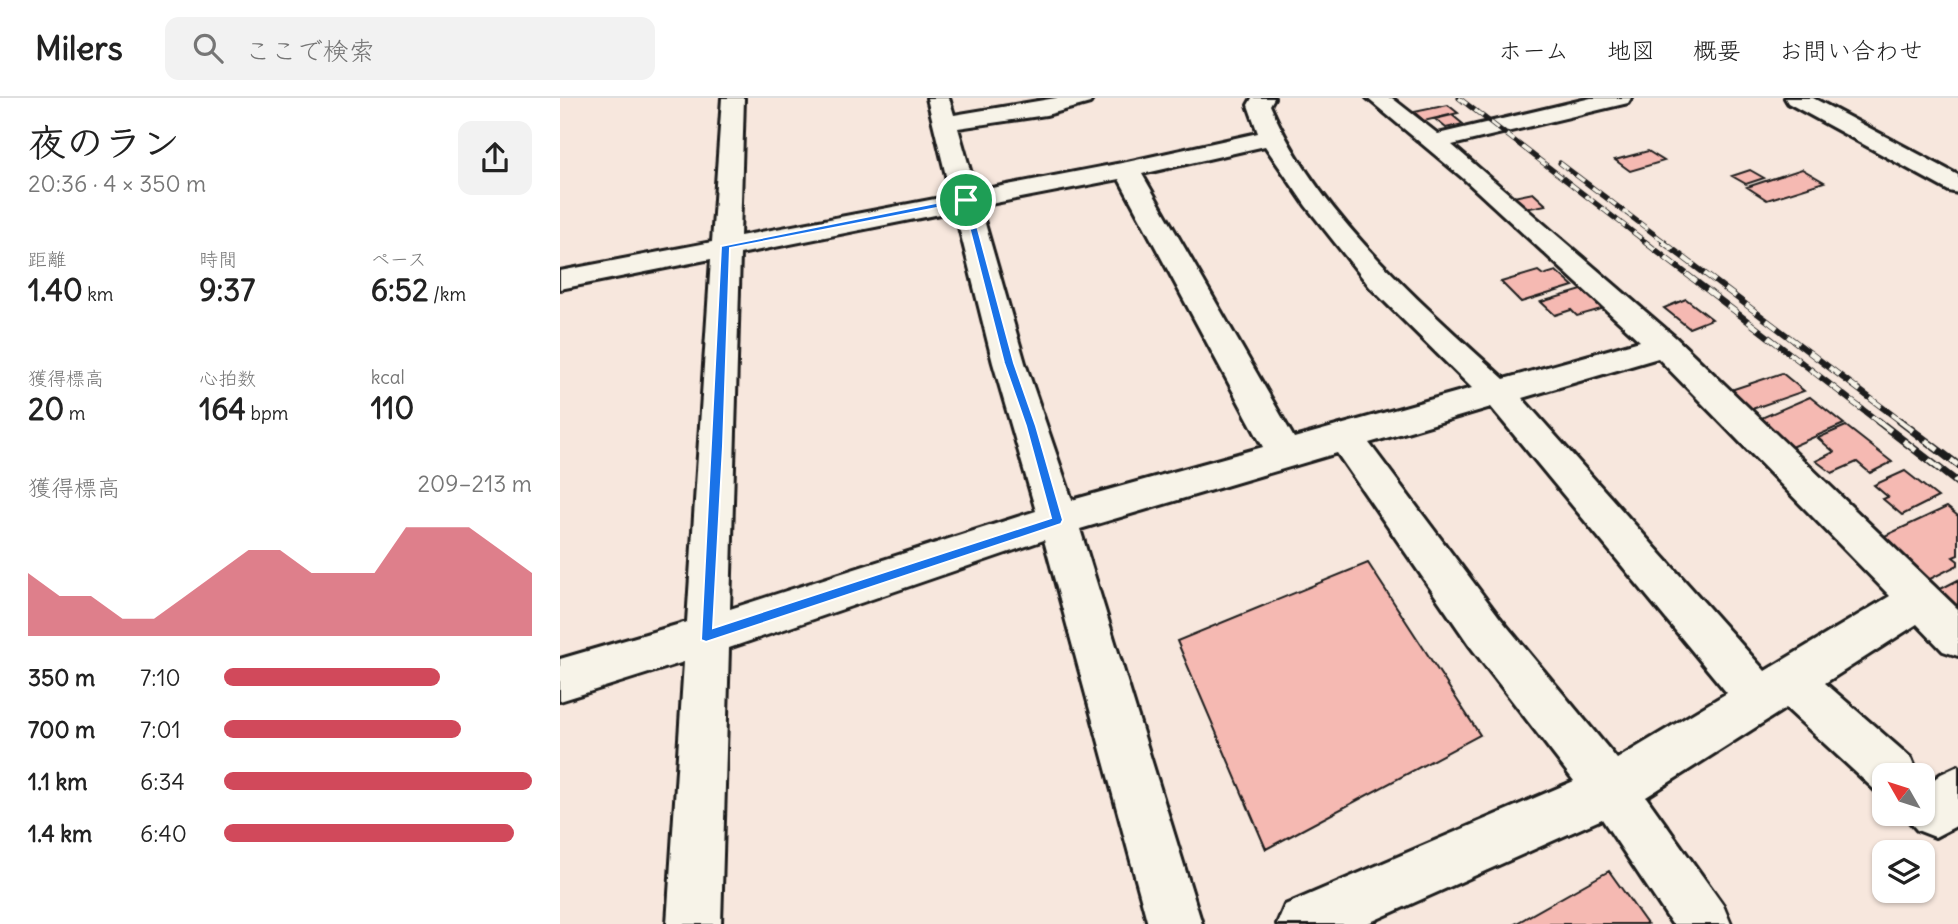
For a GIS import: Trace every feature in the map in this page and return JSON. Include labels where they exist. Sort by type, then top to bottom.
[{"type":"street","points":[[694,924],[733,98]]},
{"type":"street","points":[[1082,98],[1046,108],[942,111],[1009,363],[1031,426],[1175,924]]},
{"type":"street","points":[[1263,98],[1259,105],[1273,137],[1315,200],[1381,281],[1498,393],[1774,690],[1877,763]]},
{"type":"street","points":[[1378,98],[1434,142],[1664,345],[1922,598],[1958,637]]},
{"type":"street","points":[[1434,142],[1620,98]]},
{"type":"street","points":[[1796,98],[1958,185]]},
{"type":"street","points":[[560,280],[1127,170],[1273,137]]},
{"type":"street","points":[[1127,170],[1285,454]]},
{"type":"street","points":[[560,680],[706,636],[1057,520],[1664,345]]},
{"type":"street","points":[[1345,437],[1485,632],[1611,790],[1704,924]]},
{"type":"street","points":[[1304,924],[1611,790],[1922,598]]},
{"type":"street","points":[[1936,811],[1958,791]]},
{"type":"building","points":[[1448,105],[1458,113],[1424,121],[1414,112]]},
{"type":"building","points":[[1452,115],[1463,124],[1446,128],[1435,119]]},
{"type":"building","points":[[1648,151],[1664,161],[1630,171],[1615,160]]},
{"type":"building","points":[[1802,169],[1824,182],[1767,200],[1747,187]]},
{"type":"building","points":[[1750,170],[1764,178],[1746,184],[1732,176]]},
{"type":"building","points":[[1533,193],[1546,205],[1525,209],[1513,197]]},
{"type":"building","points":[[1538,271],[1543,275],[1556,271],[1573,286],[1521,302],[1501,282]]},
{"type":"building","points":[[1585,289],[1605,308],[1577,316],[1571,310],[1555,315],[1541,302]]},
{"type":"building","points":[[1686,299],[1712,319],[1689,328],[1664,308]]},
{"type":"building","points":[[1782,373],[1804,391],[1752,409],[1731,390]]},
{"type":"building","points":[[1810,397],[1844,424],[1791,447],[1759,419]]},
{"type":"building","points":[[1846,426],[1892,462],[1870,473],[1857,462],[1832,473],[1816,461],[1834,452],[1818,438]]},
{"type":"building","points":[[1905,471],[1938,497],[1902,515],[1883,499],[1888,497],[1874,485]]},
{"type":"building","points":[[1947,507],[1958,516],[1958,555],[1953,557],[1958,561],[1958,565],[1926,581],[1878,539]]},
{"type":"building","points":[[1368,563],[1480,735],[1266,849],[1177,641]]},
{"type":"building","points":[[1958,580],[1958,621],[1929,595]]},
{"type":"building","points":[[1609,871],[1647,924],[1515,924]]},
{"type":"railway","points":[[1459,98],[1647,243]]},
{"type":"railway","points":[[1560,163],[1666,243]]},
{"type":"railway","points":[[1645,242],[1880,423]]},
{"type":"railway","points":[[1663,242],[1903,423]]},
{"type":"railway","points":[[1878,421],[1958,483]]},
{"type":"railway","points":[[1900,421],[1958,465]]},
{"type":"route","points":[[966,200],[1009,363],[1031,426],[1057,520],[706,636],[718,446],[725,246],[966,200]]}]
